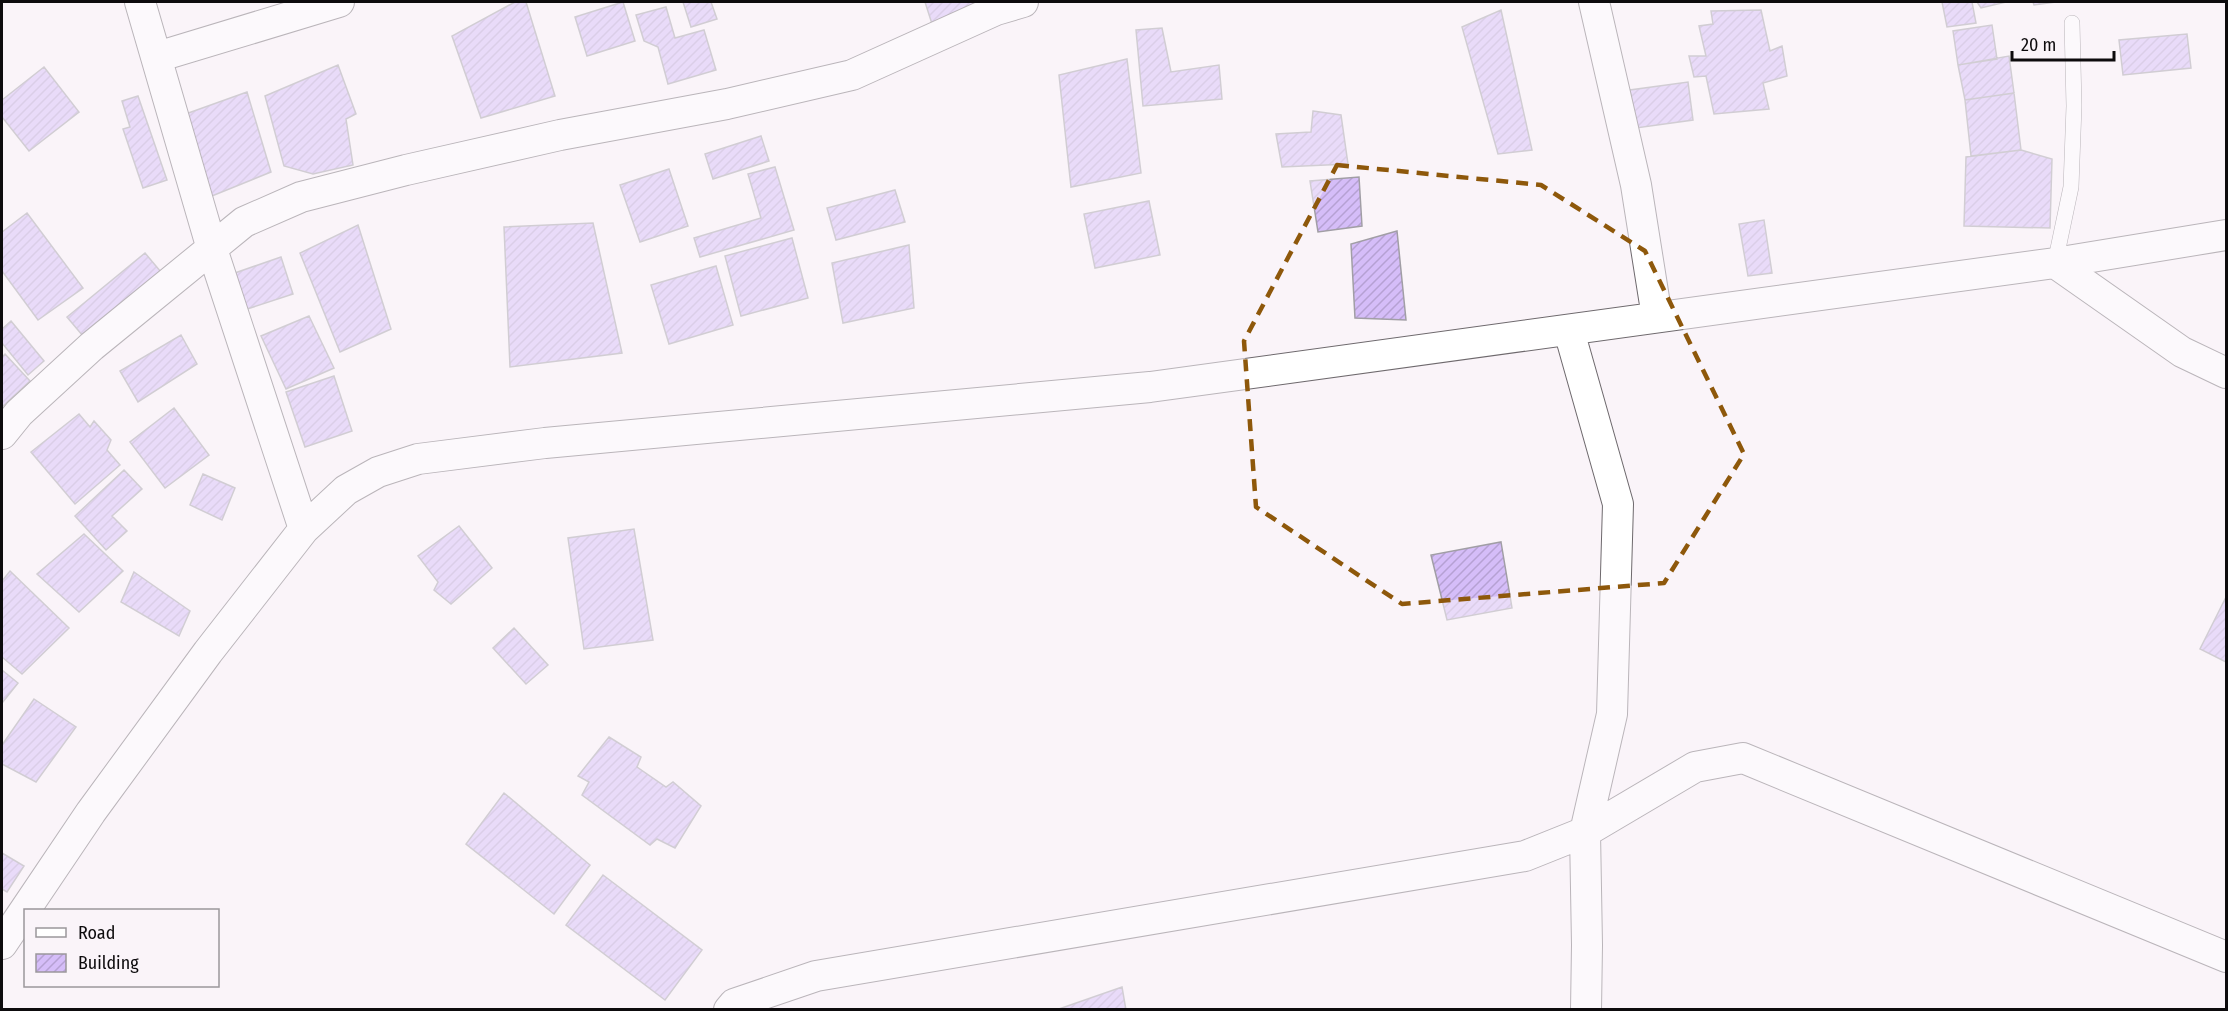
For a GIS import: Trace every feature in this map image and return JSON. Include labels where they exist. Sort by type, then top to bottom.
[{"type":"street","points":[[140,2],[212,249],[303,529]]},
{"type":"street","points":[[157,57],[339,2]]},
{"type":"street","points":[[2,434],[19,413],[92,346],[244,222],[301,197],[406,170],[560,135],[727,104],[852,75],[996,10],[1023,2]]},
{"type":"street","points":[[1594,2],[1636,185],[1657,317]]},
{"type":"street","points":[[26,909],[91,812],[208,652],[303,529],[346,490],[378,472],[418,459],[544,443],[1150,387],[1569,331],[2226,236]]},
{"type":"street","points":[[2055,262],[2182,352],[2226,374]]},
{"type":"street","points":[[1569,331],[1618,504],[1612,714],[1585,832],[1586,1010]]},
{"type":"street","points":[[729,1010],[734,1004],[816,976],[1525,856],[1585,832],[1695,767],[1743,758],[2226,957]]},
{"type":"street","points":[[2,944],[24,911]]},
{"type":"lane","points":[[2055,262],[2071,187],[2074,106],[2072,23]]},
{"type":"highlighted area","points":[[1337,165],[1541,185],[1645,251],[1744,454],[1664,583],[1402,604],[1256,507],[1244,341]]},
{"type":"building","points":[[515,2],[526,2],[555,96],[481,118],[452,36]]},
{"type":"building","points":[[623,2],[635,41],[587,56],[575,17]]},
{"type":"building","points":[[683,2],[711,2],[717,19],[691,27]]},
{"type":"building","points":[[925,2],[994,2],[933,27]]},
{"type":"building","points":[[1942,2],[1972,2],[1976,23],[1947,27]]},
{"type":"building","points":[[1977,2],[2006,2],[1981,8]]},
{"type":"building","points":[[2033,2],[2056,2],[2034,5]]},
{"type":"building","points":[[666,7],[675,38],[704,30],[716,70],[668,84],[658,47],[644,41],[636,15]]},
{"type":"building","points":[[1501,10],[1532,150],[1498,154],[1462,27]]},
{"type":"building","points":[[1761,10],[1770,51],[1782,46],[1787,76],[1763,83],[1769,109],[1714,114],[1706,76],[1694,77],[1689,56],[1706,56],[1699,26],[1713,24],[1711,11]]},
{"type":"building","points":[[1992,25],[1997,59],[1958,65],[1953,31]]},
{"type":"building","points":[[1162,28],[1171,72],[1219,65],[1222,99],[1143,106],[1136,30]]},
{"type":"building","points":[[2187,34],[2191,68],[2123,75],[2119,40]]},
{"type":"building","points":[[2009,56],[2014,93],[1965,100],[1958,65]]},
{"type":"building","points":[[1127,59],[1141,173],[1071,187],[1059,75]]},
{"type":"building","points":[[338,65],[356,114],[346,119],[353,165],[313,174],[284,166],[265,96]]},
{"type":"building","points":[[44,67],[79,112],[29,151],[2,117],[2,100]]},
{"type":"building","points":[[1688,82],[1693,120],[1636,128],[1630,90]]},
{"type":"building","points":[[247,92],[271,172],[207,198],[180,116]]},
{"type":"building","points":[[2014,93],[2021,150],[1971,156],[1965,100]]},
{"type":"building","points":[[138,96],[167,180],[143,188],[123,129],[130,127],[122,101]]},
{"type":"building","points":[[1313,111],[1341,115],[1348,164],[1282,167],[1276,134],[1311,132]]},
{"type":"building","points":[[761,136],[769,161],[713,179],[705,154]]},
{"type":"building","points":[[2021,150],[2052,159],[2050,228],[1964,226],[1966,157]]},
{"type":"building","points":[[775,167],[794,230],[700,257],[694,238],[761,218],[748,174]]},
{"type":"building","points":[[669,169],[688,226],[640,242],[620,185]]},
{"type":"building","points":[[1359,177],[1362,226],[1318,232],[1310,181]]},
{"type":"building","points":[[895,190],[905,222],[836,240],[827,208]]},
{"type":"building","points":[[1149,201],[1160,255],[1095,268],[1084,214]]},
{"type":"building","points":[[27,213],[83,288],[38,320],[2,271],[2,232]]},
{"type":"building","points":[[1764,220],[1772,273],[1748,276],[1739,224]]},
{"type":"building","points":[[593,223],[622,353],[510,367],[504,227]]},
{"type":"building","points":[[358,225],[391,329],[340,352],[300,253]]},
{"type":"building","points":[[1397,231],[1406,320],[1355,318],[1351,244]]},
{"type":"building","points":[[792,238],[808,298],[741,316],[725,256]]},
{"type":"building","points":[[909,245],[914,308],[843,323],[832,263]]},
{"type":"building","points":[[145,253],[166,278],[88,342],[67,317]]},
{"type":"building","points":[[281,257],[293,294],[241,311],[229,275]]},
{"type":"building","points":[[716,266],[733,325],[669,344],[651,285]]},
{"type":"building","points":[[309,316],[334,368],[286,389],[261,336]]},
{"type":"building","points":[[11,321],[44,361],[28,375],[2,343],[2,329]]},
{"type":"building","points":[[181,335],[197,364],[138,402],[120,371]]},
{"type":"building","points":[[5,354],[30,381],[2,407],[2,357]]},
{"type":"building","points":[[334,376],[352,431],[305,447],[286,392]]},
{"type":"building","points":[[174,408],[209,455],[165,488],[130,442]]},
{"type":"building","points":[[79,414],[90,427],[94,421],[111,440],[107,450],[120,465],[75,504],[31,452]]},
{"type":"building","points":[[124,470],[142,489],[112,516],[127,531],[106,550],[75,516]]},
{"type":"building","points":[[203,474],[235,488],[222,520],[190,505]]},
{"type":"building","points":[[459,526],[492,568],[451,604],[434,590],[438,582],[418,556]]},
{"type":"building","points":[[634,529],[653,640],[584,649],[568,538]]},
{"type":"building","points":[[84,534],[123,571],[79,612],[37,574]]},
{"type":"building","points":[[1501,542],[1512,608],[1447,620],[1431,555]]},
{"type":"building","points":[[10,571],[69,628],[22,674],[2,657],[2,581]]},
{"type":"building","points":[[134,572],[190,611],[179,636],[121,602]]},
{"type":"building","points":[[2226,597],[2226,662],[2200,649]]},
{"type":"building","points":[[514,628],[548,665],[526,684],[493,648]]},
{"type":"building","points":[[2,670],[18,683],[2,703]]},
{"type":"building","points":[[34,699],[76,727],[36,782],[2,764],[2,745]]},
{"type":"building","points":[[609,737],[641,757],[637,767],[666,787],[673,782],[701,806],[675,848],[657,839],[650,845],[582,795],[589,782],[578,776]]},
{"type":"building","points":[[504,793],[590,865],[554,914],[466,844]]},
{"type":"building","points":[[2,853],[24,866],[7,892],[2,889]]},
{"type":"building","points":[[603,875],[702,950],[665,1000],[566,925]]},
{"type":"building","points":[[1122,987],[1126,1010],[1056,1010]]}]
